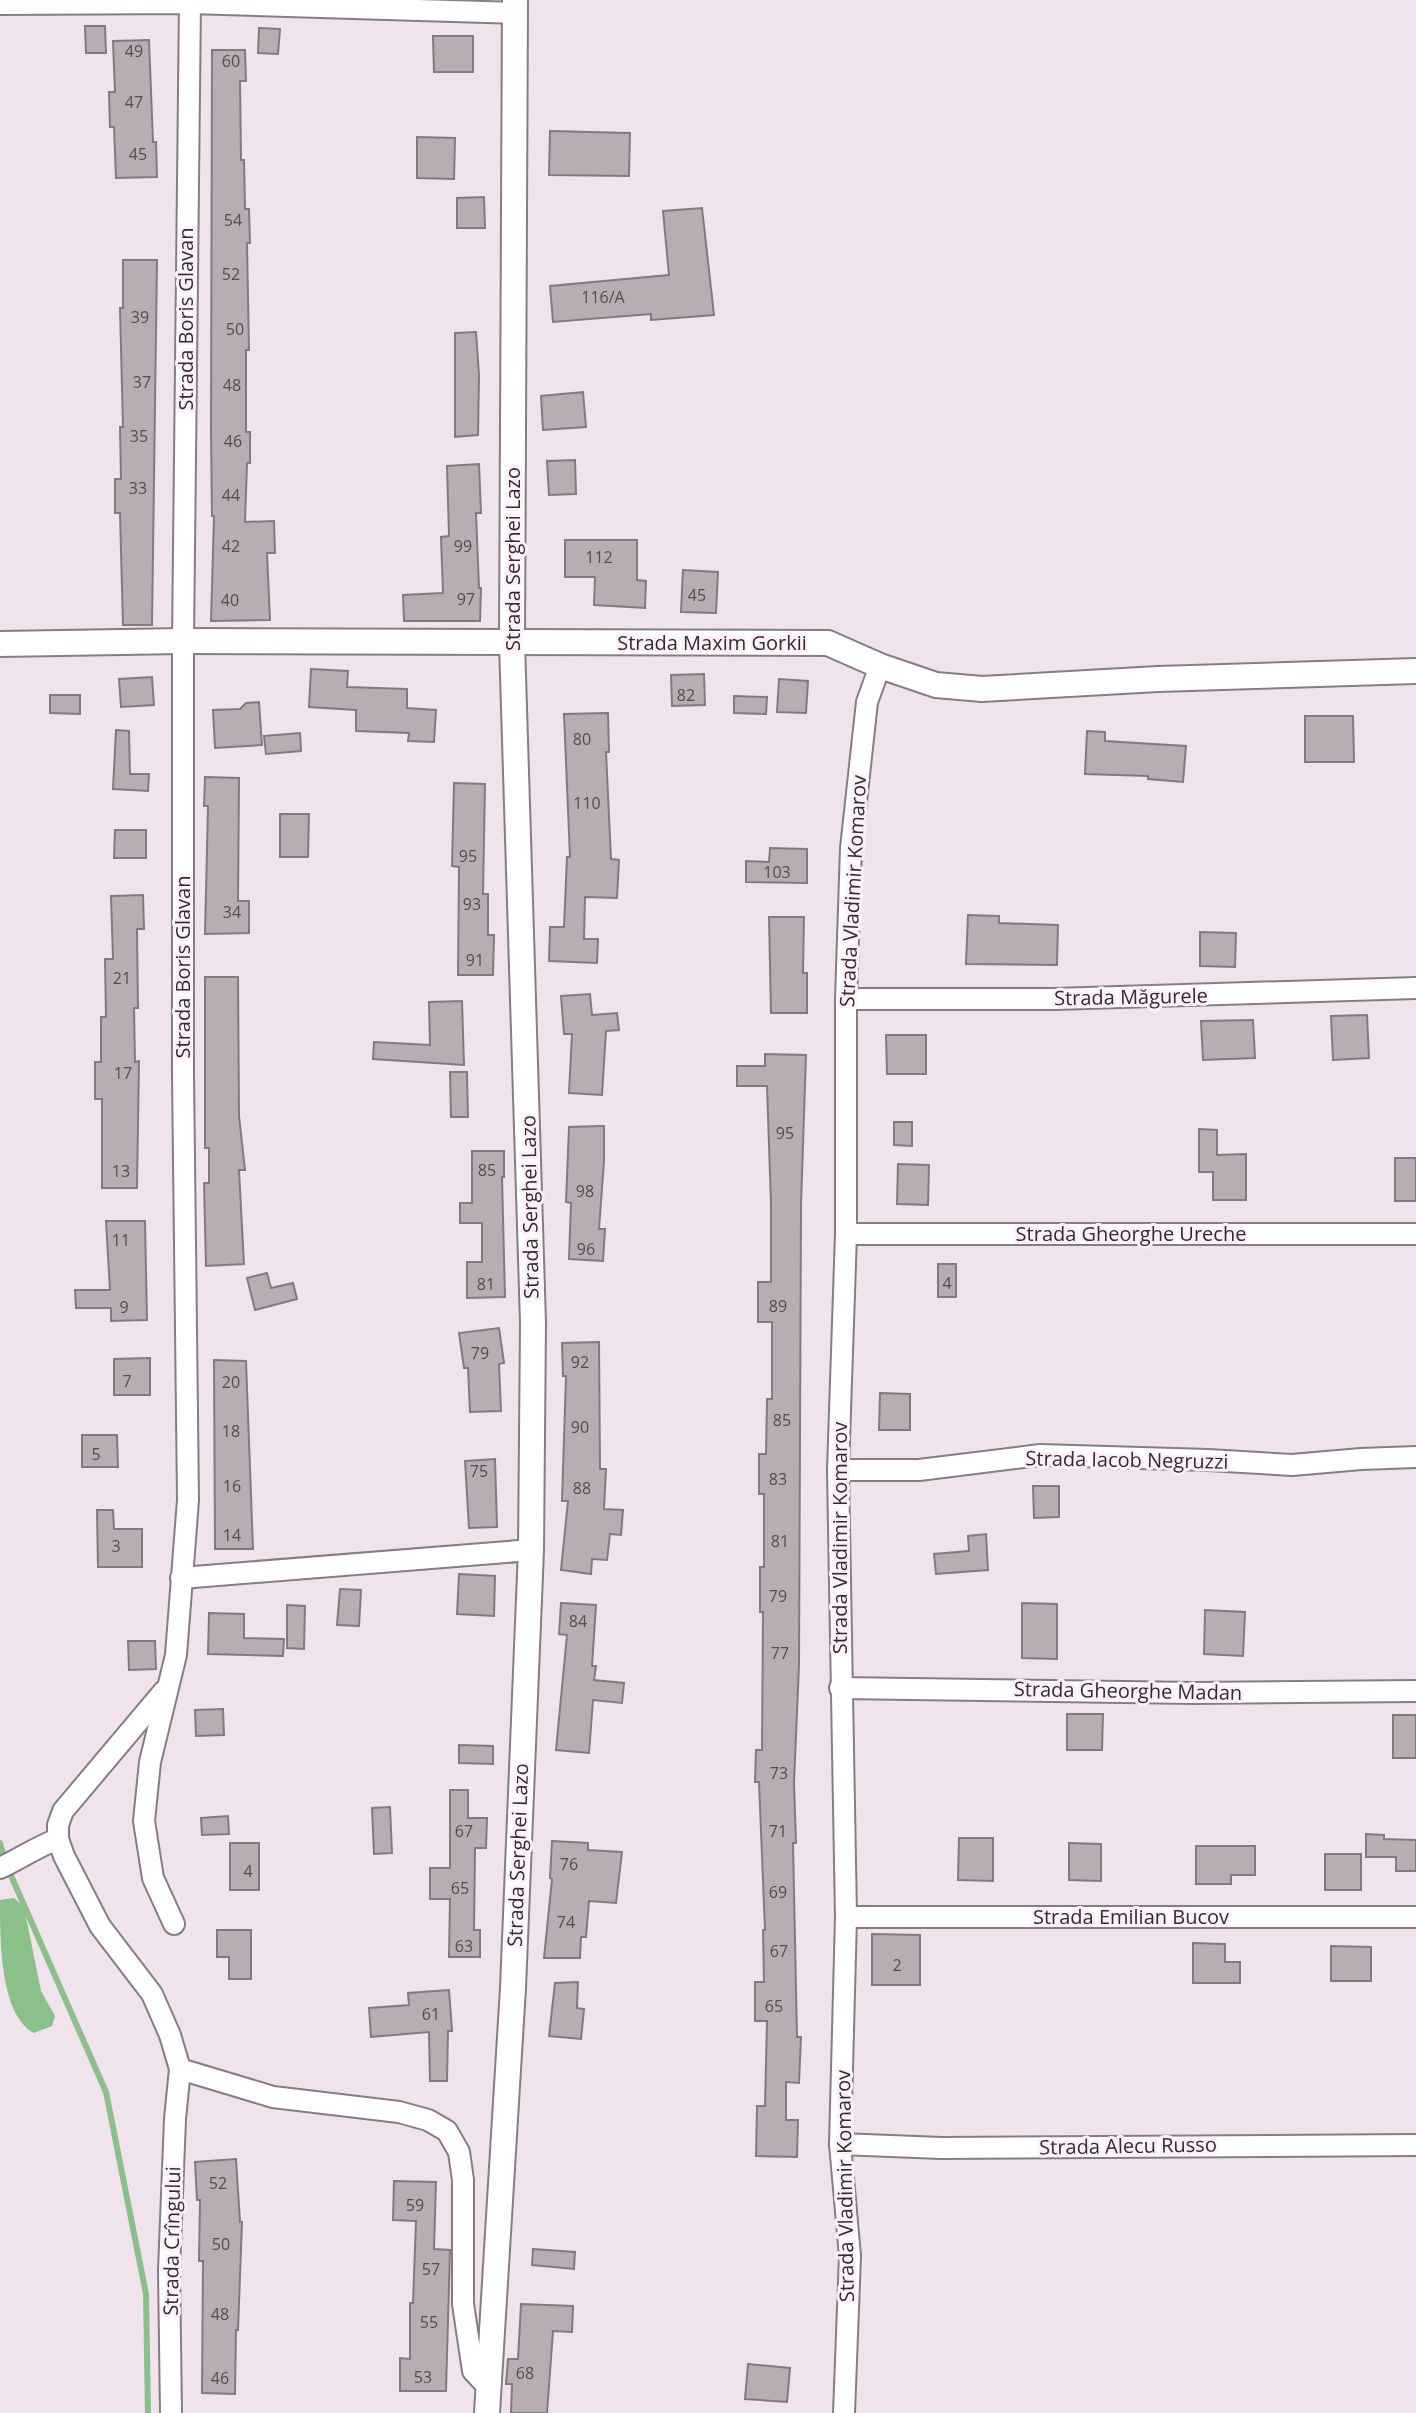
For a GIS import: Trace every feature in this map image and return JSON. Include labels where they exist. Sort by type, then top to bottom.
[{"type":"street","points":[[0,4],[190,1],[515,6]]},
{"type":"street","name":"Strada Boris Glavan","points":[[174,1924],[153,1878],[144,1821],[150,1762],[176,1655],[188,1500],[183,1074],[183,641],[190,1]]},
{"type":"street","name":"Strada Serghei Lazo","points":[[487,2413],[513,1988],[531,1550],[533,1323],[512,643],[515,6]]},
{"type":"street","name":"Strada Maxim Gorkii","points":[[0,644],[183,641],[828,643],[880,666],[936,685],[982,689],[1158,679],[1416,671]]},
{"type":"street","name":"Strada Vladimir Komarov","points":[[844,2413],[850,2256],[840,2144],[846,1917],[838,1470],[846,1234],[846,999],[851,848],[867,702],[880,666]]},
{"type":"street","name":"Strada Măgurele","points":[[846,999],[1086,998],[1416,988]]},
{"type":"street","name":"Strada Gheorghe Ureche","points":[[846,1234],[1416,1234]]},
{"type":"street","name":"Strada Iacob Negruzzi","points":[[838,1470],[919,1470],[1040,1455],[1292,1465],[1416,1457]]},
{"type":"street","points":[[181,1578],[531,1550]]},
{"type":"street","points":[[168,1687],[63,1811],[58,1825],[58,1839],[64,1856],[100,1926],[152,1994],[170,2035],[180,2069],[273,2097],[399,2112],[428,2120],[447,2131],[459,2152],[463,2180],[463,2304],[473,2371],[488,2387]]},
{"type":"street","name":"Strada Gheorghe Madan","points":[[840,1688],[1195,1693],[1416,1691]]},
{"type":"street","points":[[0,1868],[58,1839]]},
{"type":"street","name":"Strada Emilian Bucov","points":[[846,1917],[1416,1917]]},
{"type":"street","name":"Strada Crîngului","points":[[171,2413],[170,2255],[180,2069]]},
{"type":"street","name":"Strada Alecu Russo","points":[[840,2144],[941,2148],[1416,2145]]},
{"type":"shaded area","points":[[14,1898],[24,1907],[41,1991],[55,2016],[52,2026],[34,2033],[14,2010],[4,1975],[0,1900]]},
{"type":"building","points":[[85,26],[105,26],[106,53],[86,53]]},
{"type":"building","points":[[259,28],[280,29],[278,54],[258,53]]},
{"type":"building","points":[[433,36],[473,36],[473,72],[434,72]]},
{"type":"building","points":[[149,40],[157,177],[116,178],[109,92],[115,92],[113,41]]},
{"type":"building","points":[[212,50],[245,50],[246,81],[240,81],[241,160],[244,160],[245,209],[249,209],[250,243],[247,243],[249,350],[246,350],[246,432],[250,432],[250,463],[247,463],[245,522],[274,521],[275,553],[267,553],[270,620],[211,621],[214,516],[211,432]]},
{"type":"building","points":[[550,131],[630,133],[629,176],[549,175]]},
{"type":"building","points":[[417,137],[455,138],[454,179],[417,178]]},
{"type":"building","points":[[484,197],[485,228],[457,228],[457,198]]},
{"type":"building","points":[[702,208],[714,315],[651,320],[651,314],[553,322],[550,286],[669,275],[663,211]]},
{"type":"building","points":[[123,260],[157,260],[152,625],[123,625],[120,513],[115,513],[115,479],[121,479],[120,427],[123,427],[120,308],[123,308]]},
{"type":"building","points":[[476,332],[478,435],[455,437],[455,333]]},
{"type":"building","points":[[583,392],[586,427],[543,430],[541,396]]},
{"type":"building","points":[[575,460],[576,494],[549,495],[547,461]]},
{"type":"building","points":[[479,464],[481,513],[476,513],[480,621],[404,621],[403,595],[443,593],[441,537],[449,536],[447,466]]},
{"type":"building","points":[[565,540],[637,540],[637,580],[646,581],[645,608],[594,605],[595,577],[565,577]]},
{"type":"building","points":[[683,570],[718,572],[716,613],[681,612]]},
{"type":"building","points":[[311,669],[348,671],[347,687],[407,689],[407,708],[436,710],[434,742],[408,741],[409,733],[356,731],[356,710],[309,707]]},
{"type":"building","points":[[704,674],[705,705],[672,706],[671,675]]},
{"type":"building","points":[[152,677],[154,705],[121,707],[119,679]]},
{"type":"building","points":[[779,679],[808,681],[806,713],[777,712]]},
{"type":"building","points":[[50,695],[80,695],[80,714],[50,713]]},
{"type":"building","points":[[734,696],[767,697],[766,714],[734,713]]},
{"type":"building","points":[[259,702],[262,745],[215,748],[213,710],[240,709],[246,703]]},
{"type":"building","points":[[608,713],[609,752],[606,752],[611,859],[619,860],[617,898],[585,897],[584,939],[598,939],[597,963],[549,961],[550,927],[564,927],[567,857],[570,857],[564,714]]},
{"type":"building","points":[[1305,716],[1353,716],[1354,762],[1305,762]]},
{"type":"building","points":[[116,730],[129,731],[130,774],[149,774],[148,791],[113,789]]},
{"type":"building","points":[[1087,731],[1105,732],[1105,741],[1186,746],[1183,782],[1148,779],[1148,776],[1085,774]]},
{"type":"building","points":[[300,733],[301,751],[266,754],[264,736]]},
{"type":"building","points":[[205,777],[239,778],[238,901],[249,901],[249,933],[205,934],[208,806],[204,806]]},
{"type":"building","points":[[454,783],[485,784],[483,894],[488,894],[488,935],[494,935],[493,975],[458,975],[459,867],[452,866]]},
{"type":"building","points":[[280,814],[309,814],[308,857],[280,857]]},
{"type":"building","points":[[115,830],[146,830],[146,858],[114,858]]},
{"type":"building","points":[[770,848],[807,849],[807,883],[746,882],[746,861],[769,862]]},
{"type":"building","points":[[143,895],[144,929],[137,929],[138,1008],[134,1008],[135,1062],[139,1061],[137,1188],[102,1188],[102,1099],[95,1099],[95,1062],[101,1062],[101,1017],[106,1017],[105,959],[113,959],[111,896]]},
{"type":"building","points":[[968,915],[999,916],[999,923],[1058,925],[1057,965],[966,964]]},
{"type":"building","points":[[769,917],[804,917],[803,973],[807,973],[807,1013],[771,1013]]},
{"type":"building","points":[[1200,932],[1236,933],[1235,967],[1200,966]]},
{"type":"building","points":[[205,977],[238,977],[239,1116],[245,1170],[239,1170],[244,1264],[206,1266],[204,1183],[209,1183],[209,1148],[205,1148]]},
{"type":"building","points":[[590,994],[592,1015],[617,1013],[619,1030],[606,1031],[602,1095],[569,1093],[572,1034],[564,1034],[561,996]]},
{"type":"building","points":[[462,1001],[464,1065],[373,1059],[374,1042],[430,1045],[429,1002]]},
{"type":"building","points":[[1367,1015],[1369,1058],[1333,1060],[1331,1016]]},
{"type":"building","points":[[1253,1020],[1255,1058],[1203,1060],[1201,1021]]},
{"type":"building","points":[[886,1035],[926,1035],[926,1074],[887,1074]]},
{"type":"building","points":[[765,1054],[806,1055],[801,1205],[799,1665],[794,1783],[796,1843],[793,1843],[797,2037],[801,2037],[799,2083],[786,2082],[786,2120],[798,2120],[797,2157],[756,2156],[757,2106],[765,2106],[767,2021],[755,2021],[755,1982],[764,1982],[765,1930],[759,1782],[755,1782],[756,1750],[762,1750],[763,1612],[760,1612],[760,1567],[764,1567],[764,1494],[759,1494],[759,1454],[766,1454],[767,1399],[772,1399],[772,1322],[758,1322],[758,1282],[771,1282],[771,1204],[767,1086],[737,1086],[737,1066],[765,1066]]},
{"type":"building","points":[[450,1072],[467,1072],[468,1117],[451,1117]]},
{"type":"building","points":[[894,1122],[912,1122],[912,1146],[894,1145]]},
{"type":"building","points":[[604,1126],[599,1229],[605,1229],[603,1261],[569,1259],[571,1203],[566,1202],[569,1127]]},
{"type":"building","points":[[1199,1129],[1217,1130],[1217,1155],[1246,1154],[1246,1200],[1213,1200],[1213,1172],[1199,1172]]},
{"type":"building","points":[[472,1151],[504,1151],[505,1297],[467,1298],[467,1262],[482,1262],[482,1223],[460,1223],[460,1203],[472,1203]]},
{"type":"building","points":[[1395,1158],[1416,1158],[1416,1201],[1395,1201]]},
{"type":"building","points":[[898,1164],[929,1165],[928,1205],[897,1204]]},
{"type":"building","points":[[106,1221],[145,1221],[147,1320],[111,1321],[111,1308],[76,1308],[75,1290],[110,1290]]},
{"type":"building","points":[[938,1264],[956,1264],[956,1297],[938,1297]]},
{"type":"building","points":[[267,1273],[271,1288],[293,1283],[297,1299],[255,1310],[247,1278]]},
{"type":"building","points":[[499,1328],[504,1363],[499,1364],[501,1411],[470,1412],[468,1368],[464,1368],[459,1333]]},
{"type":"building","points":[[599,1342],[600,1469],[606,1469],[604,1509],[623,1510],[621,1535],[610,1534],[607,1560],[592,1559],[591,1574],[561,1570],[568,1501],[562,1501],[566,1376],[563,1376],[562,1343]]},
{"type":"building","points":[[150,1358],[150,1395],[114,1395],[114,1359]]},
{"type":"building","points":[[214,1360],[246,1361],[253,1549],[215,1549]]},
{"type":"building","points":[[880,1393],[910,1394],[910,1430],[879,1430]]},
{"type":"building","points":[[82,1435],[117,1435],[118,1467],[82,1467]]},
{"type":"building","points":[[495,1459],[497,1527],[469,1528],[465,1461]]},
{"type":"building","points":[[1033,1486],[1059,1486],[1059,1517],[1034,1518]]},
{"type":"building","points":[[97,1510],[113,1510],[114,1529],[142,1529],[142,1567],[98,1567]]},
{"type":"building","points":[[986,1534],[988,1570],[936,1574],[934,1554],[969,1551],[968,1536]]},
{"type":"building","points":[[459,1574],[495,1576],[494,1616],[457,1614]]},
{"type":"building","points":[[340,1589],[361,1590],[359,1626],[337,1625]]},
{"type":"building","points":[[561,1603],[596,1605],[594,1680],[624,1683],[622,1703],[593,1700],[589,1753],[556,1750],[567,1635],[559,1634]]},
{"type":"building","points":[[1022,1603],[1057,1604],[1057,1659],[1022,1658]]},
{"type":"building","points":[[287,1605],[305,1606],[304,1649],[287,1648]]},
{"type":"building","points":[[1205,1610],[1245,1612],[1243,1656],[1204,1654]]},
{"type":"building","points":[[209,1613],[244,1614],[244,1638],[284,1639],[283,1656],[208,1654]]},
{"type":"building","points":[[128,1641],[155,1641],[156,1669],[129,1670]]},
{"type":"building","points":[[223,1709],[224,1735],[196,1736],[195,1710]]},
{"type":"building","points":[[1067,1714],[1103,1714],[1102,1750],[1067,1750]]},
{"type":"building","points":[[1393,1715],[1416,1715],[1416,1758],[1393,1758]]},
{"type":"building","points":[[459,1745],[493,1746],[493,1764],[459,1763]]},
{"type":"building","points":[[450,1790],[468,1790],[468,1818],[487,1818],[486,1848],[475,1848],[474,1930],[480,1930],[480,1957],[449,1957],[450,1899],[430,1899],[430,1868],[450,1868]]},
{"type":"building","points":[[390,1807],[392,1853],[374,1854],[372,1808]]},
{"type":"building","points":[[228,1816],[229,1834],[202,1835],[201,1818]]},
{"type":"building","points":[[1366,1834],[1384,1835],[1384,1839],[1416,1840],[1416,1871],[1396,1871],[1396,1857],[1366,1857]]},
{"type":"building","points":[[959,1838],[993,1838],[993,1881],[958,1880]]},
{"type":"building","points":[[552,1841],[588,1843],[588,1850],[622,1852],[616,1903],[589,1901],[586,1937],[581,1937],[580,1958],[544,1958],[552,1879]]},
{"type":"building","points":[[230,1843],[259,1843],[259,1890],[230,1890]]},
{"type":"building","points":[[1069,1843],[1101,1844],[1101,1881],[1069,1880]]},
{"type":"building","points":[[1196,1846],[1255,1846],[1255,1875],[1231,1875],[1231,1884],[1196,1884]]},
{"type":"building","points":[[1325,1854],[1361,1854],[1361,1890],[1325,1890]]},
{"type":"building","points":[[217,1930],[251,1930],[251,1979],[229,1979],[229,1957],[217,1957]]},
{"type":"building","points":[[872,1934],[920,1935],[920,1985],[872,1985]]},
{"type":"building","points":[[1193,1943],[1225,1944],[1225,1962],[1240,1962],[1240,1983],[1193,1983]]},
{"type":"building","points":[[1331,1946],[1371,1947],[1371,1981],[1331,1981]]},
{"type":"building","points":[[578,1982],[577,2008],[584,2009],[581,2039],[549,2036],[555,1983]]},
{"type":"building","points":[[449,1990],[452,2031],[448,2031],[447,2081],[430,2081],[429,2032],[371,2037],[369,2008],[409,2005],[408,1993]]},
{"type":"building","points":[[236,2159],[242,2222],[235,2394],[202,2393],[203,2261],[199,2261],[200,2200],[197,2200],[195,2162]]},
{"type":"building","points":[[394,2181],[436,2182],[434,2249],[450,2250],[446,2391],[400,2391],[400,2358],[410,2359],[410,2303],[413,2303],[416,2221],[393,2220]]},
{"type":"building","points":[[533,2249],[575,2252],[574,2269],[532,2265]]},
{"type":"building","points":[[521,2304],[573,2306],[572,2332],[553,2331],[547,2413],[511,2413],[512,2384],[506,2384],[508,2359],[518,2359]]},
{"type":"building","points":[[748,2364],[790,2368],[787,2402],[745,2399]]},
{"type":"waterway","points":[[0,1843],[6,1864],[106,2092],[146,2294],[148,2413]]}]
